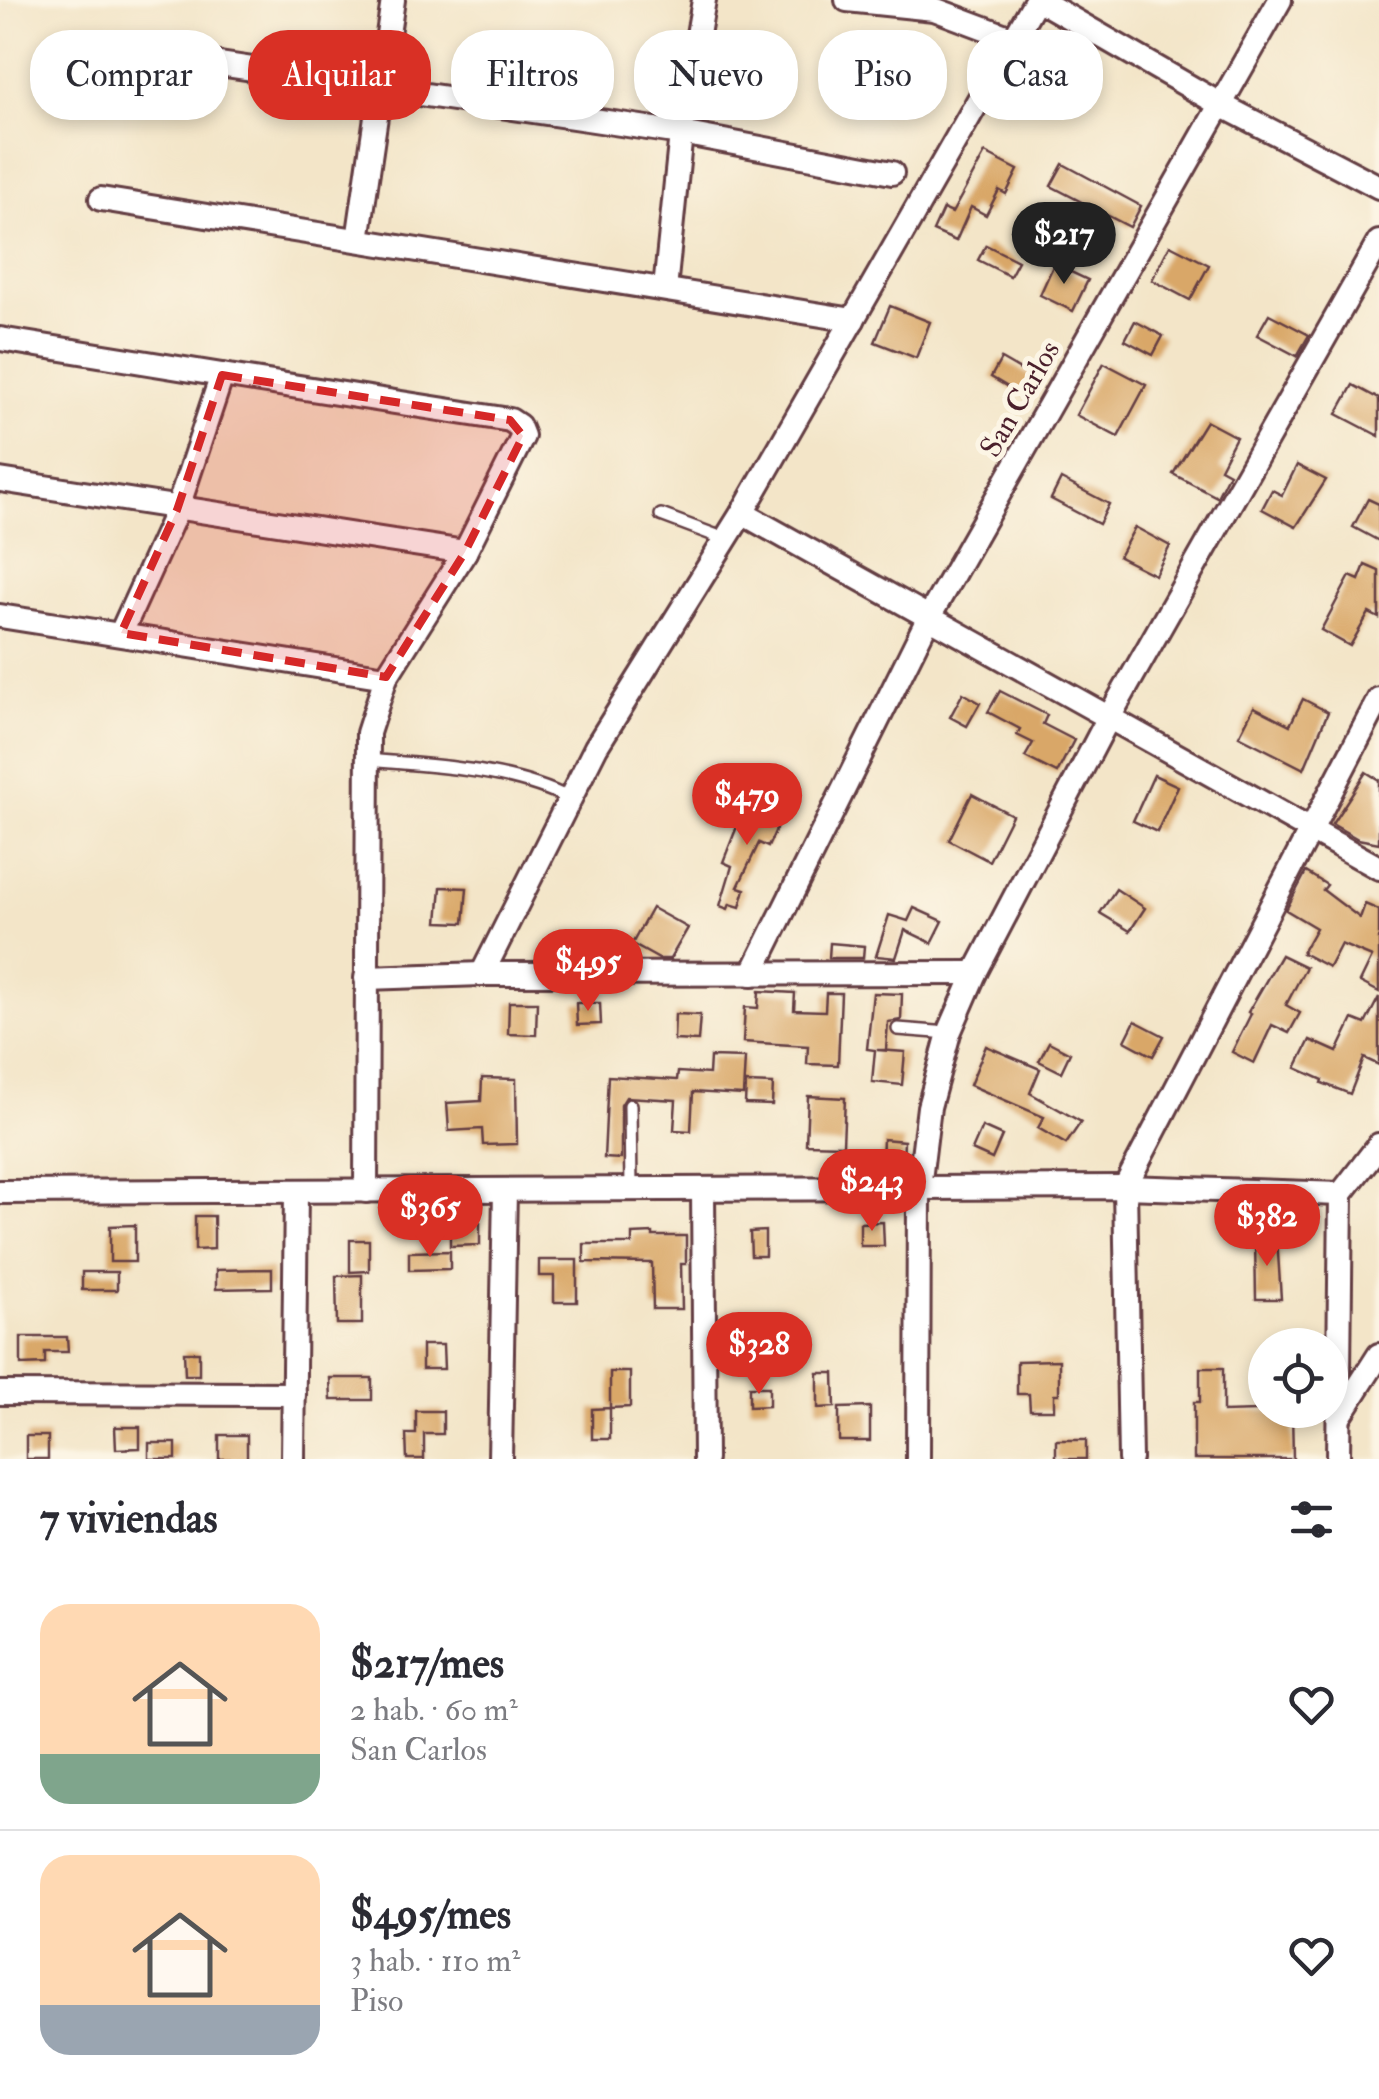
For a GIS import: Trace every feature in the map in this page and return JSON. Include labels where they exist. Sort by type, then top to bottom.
[{"type":"street","points":[[389,30],[393,0]]},
{"type":"street","points":[[665,290],[682,133],[704,0]]},
{"type":"street","points":[[846,0],[934,9],[992,30]]},
{"type":"street","points":[[1019,30],[1037,0],[1222,106],[1379,187]]},
{"type":"street","name":"San Carlos","points":[[752,974],[929,617],[1280,0]]},
{"type":"street","points":[[431,97],[682,133],[892,173]]},
{"type":"street","points":[[358,240],[377,120]]},
{"type":"street","points":[[482,974],[596,748],[742,513],[967,120]]},
{"type":"street","points":[[102,199],[852,320]]},
{"type":"street","points":[[918,1459],[918,1188],[929,1107],[949,1033],[975,974],[1108,719],[1379,242]]},
{"type":"street","points":[[0,339],[510,420],[519,426],[523,436],[465,552],[386,677],[368,733],[366,1191]]},
{"type":"street","points":[[121,633],[176,510],[222,374]]},
{"type":"street","points":[[0,480],[465,552]]},
{"type":"street","points":[[742,513],[1379,868]]},
{"type":"street","points":[[0,616],[386,677]]},
{"type":"street","points":[[1130,1459],[1126,1187],[1379,699]]},
{"type":"street","points":[[366,978],[482,974],[975,974]]},
{"type":"street","points":[[1339,1328],[1341,1194],[1379,1146]]},
{"type":"street","points":[[0,1192],[1126,1187],[1341,1194]]},
{"type":"street","points":[[703,1189],[705,1459]]},
{"type":"street","points":[[500,1459],[505,1190]]},
{"type":"street","points":[[293,1459],[296,1191]]},
{"type":"street","points":[[1348,1403],[1379,1354]]},
{"type":"street","points":[[0,1393],[294,1394]]},
{"type":"street","points":[[1338,1428],[1338,1459]]},
{"type":"lane","points":[[661,515],[726,538]]},
{"type":"lane","points":[[366,760],[427,765],[543,785],[570,800]]},
{"type":"lane","points":[[898,1028],[949,1033]]},
{"type":"lane","points":[[630,1106],[630,1190]]},
{"type":"highlighted area","points":[[222,375],[510,420],[523,436],[465,552],[386,677],[121,633],[177,510]]},
{"type":"building","points":[[985,153],[1018,170],[1006,194],[999,190],[986,215],[971,207],[956,241],[933,231],[943,209],[952,213]]},
{"type":"building","points":[[1063,164],[1141,206],[1130,227],[1051,186]]},
{"type":"building","points":[[986,245],[1018,261],[1010,276],[978,260]]},
{"type":"building","points":[[1170,245],[1209,265],[1190,300],[1152,280]]},
{"type":"building","points":[[1054,264],[1088,280],[1073,311],[1040,295]]},
{"type":"building","points":[[890,306],[930,322],[916,358],[875,342]]},
{"type":"building","points":[[1269,314],[1309,335],[1297,356],[1257,335]]},
{"type":"building","points":[[1135,321],[1163,336],[1153,355],[1125,340]]},
{"type":"building","points":[[1001,359],[1034,378],[1023,396],[991,377]]},
{"type":"building","points":[[1104,363],[1146,385],[1118,437],[1076,415]]},
{"type":"building","points":[[1353,385],[1379,399],[1379,436],[1337,414]]},
{"type":"building","points":[[1206,421],[1236,437],[1220,468],[1229,473],[1217,497],[1173,474]]},
{"type":"building","points":[[1297,465],[1326,480],[1296,527],[1262,509],[1272,490],[1282,495]]},
{"type":"building","points":[[1061,479],[1109,504],[1099,524],[1051,499]]},
{"type":"building","points":[[1368,499],[1379,504],[1379,541],[1353,527]]},
{"type":"building","points":[[1135,527],[1170,546],[1155,575],[1119,557]]},
{"type":"building","points":[[1365,565],[1379,571],[1379,618],[1369,613],[1350,646],[1321,630],[1350,576],[1359,580]]},
{"type":"building","points":[[1000,691],[1047,715],[1043,724],[1074,740],[1057,773],[1025,757],[1033,743],[1017,735],[1020,729],[988,712]]},
{"type":"building","points":[[963,693],[980,703],[967,726],[950,717]]},
{"type":"building","points":[[1303,699],[1328,712],[1304,769],[1239,736],[1254,707],[1290,725]]},
{"type":"building","points":[[1366,772],[1379,780],[1379,843],[1358,839],[1332,824]]},
{"type":"building","points":[[1154,775],[1178,786],[1157,832],[1133,821]]},
{"type":"building","points":[[972,794],[1012,815],[989,861],[949,840]]},
{"type":"building","points":[[747,801],[782,816],[768,847],[759,843],[738,887],[745,889],[740,907],[730,904],[728,909],[720,906],[732,866],[723,862]]},
{"type":"building","points":[[1306,872],[1327,885],[1323,890],[1360,918],[1365,904],[1379,910],[1379,992],[1360,982],[1372,957],[1341,944],[1329,967],[1302,953],[1316,928],[1286,910]]},
{"type":"building","points":[[441,887],[467,888],[464,923],[438,922]]},
{"type":"building","points":[[1116,889],[1145,908],[1130,931],[1100,913]]},
{"type":"building","points":[[652,908],[688,928],[670,959],[659,959],[632,944]]},
{"type":"building","points":[[914,908],[943,921],[932,943],[905,930],[896,958],[876,956],[889,915],[908,921]]},
{"type":"building","points":[[830,943],[864,946],[863,958],[829,958]]},
{"type":"building","points":[[1281,955],[1306,967],[1286,1005],[1300,1013],[1289,1033],[1272,1025],[1254,1063],[1232,1052],[1251,1014],[1248,1012]]},
{"type":"building","points":[[759,991],[795,993],[794,1010],[825,1011],[826,993],[841,993],[838,1065],[807,1064],[808,1046],[743,1042],[745,1007],[758,1008]]},
{"type":"building","points":[[873,993],[902,994],[901,1020],[888,1022],[886,1050],[877,1050],[905,1052],[902,1085],[872,1082],[875,1050],[867,1049]]},
{"type":"building","points":[[1379,997],[1379,1065],[1364,1058],[1350,1094],[1296,1068],[1310,1040],[1337,1052],[1353,1019],[1365,1024]]},
{"type":"building","points":[[509,1002],[537,1002],[536,1035],[508,1034]]},
{"type":"building","points":[[576,1003],[600,1003],[601,1024],[577,1025]]},
{"type":"building","points":[[675,1014],[700,1015],[698,1041],[674,1040]]},
{"type":"building","points":[[1135,1021],[1164,1036],[1153,1056],[1125,1041]]},
{"type":"building","points":[[1049,1042],[1070,1053],[1061,1072],[1039,1061]]},
{"type":"building","points":[[986,1046],[1040,1069],[1030,1093],[1081,1122],[1066,1144],[1038,1128],[1044,1117],[970,1085]]},
{"type":"building","points":[[710,1057],[745,1058],[743,1095],[693,1092],[691,1131],[674,1130],[676,1100],[626,1097],[621,1105],[621,1159],[604,1158],[608,1076],[677,1080],[678,1072],[709,1074]]},
{"type":"building","points":[[482,1078],[516,1079],[517,1144],[483,1145],[482,1129],[449,1131],[447,1103],[481,1101]]},
{"type":"building","points":[[746,1083],[773,1084],[772,1105],[745,1104]]},
{"type":"building","points":[[808,1096],[845,1098],[843,1145],[806,1144]]},
{"type":"building","points":[[982,1127],[1002,1136],[992,1159],[972,1150]]},
{"type":"building","points":[[883,1139],[904,1141],[903,1163],[882,1161]]},
{"type":"building","points":[[195,1216],[214,1216],[214,1249],[195,1250]]},
{"type":"building","points":[[883,1222],[884,1246],[860,1246],[860,1223]]},
{"type":"building","points":[[450,1223],[480,1223],[480,1245],[450,1246]]},
{"type":"building","points":[[135,1225],[135,1262],[110,1262],[110,1226]]},
{"type":"building","points":[[765,1231],[765,1256],[751,1256],[750,1232]]},
{"type":"building","points":[[632,1234],[686,1236],[686,1264],[681,1264],[682,1309],[653,1309],[652,1263],[584,1262],[584,1244],[632,1244]]},
{"type":"building","points":[[1255,1238],[1277,1238],[1281,1299],[1256,1299]]},
{"type":"building","points":[[350,1240],[369,1240],[369,1271],[350,1272]]},
{"type":"building","points":[[450,1251],[450,1269],[409,1270],[409,1252]]},
{"type":"building","points":[[539,1260],[577,1260],[577,1302],[554,1302],[554,1276],[539,1276]]},
{"type":"building","points":[[272,1269],[272,1288],[216,1289],[216,1270]]},
{"type":"building","points":[[82,1272],[117,1272],[117,1290],[82,1290]]},
{"type":"building","points":[[362,1275],[362,1324],[337,1324],[336,1276]]},
{"type":"building","points":[[21,1337],[67,1337],[68,1352],[45,1352],[45,1364],[21,1365]]},
{"type":"building","points":[[422,1345],[443,1345],[444,1369],[422,1369]]},
{"type":"building","points":[[184,1352],[199,1352],[199,1375],[185,1375]]},
{"type":"building","points":[[1059,1360],[1059,1394],[1054,1394],[1054,1410],[1030,1410],[1029,1394],[1017,1394],[1017,1361]]},
{"type":"building","points":[[1200,1368],[1223,1368],[1223,1412],[1248,1411],[1248,1428],[1292,1428],[1293,1459],[1194,1459],[1194,1402],[1200,1402]]},
{"type":"building","points":[[610,1372],[630,1372],[630,1407],[610,1408]]},
{"type":"building","points":[[818,1373],[834,1373],[835,1407],[818,1408]]},
{"type":"building","points":[[330,1378],[372,1378],[372,1400],[331,1400]]},
{"type":"building","points":[[749,1387],[769,1387],[769,1406],[749,1407]]},
{"type":"building","points":[[870,1407],[870,1441],[839,1441],[839,1408]]},
{"type":"building","points":[[610,1408],[610,1439],[592,1439],[592,1409]]},
{"type":"building","points":[[416,1411],[443,1411],[443,1434],[424,1434],[424,1459],[407,1459],[406,1434],[416,1434]]},
{"type":"building","points":[[115,1427],[140,1427],[140,1448],[116,1449]]},
{"type":"building","points":[[219,1435],[247,1435],[247,1459],[219,1459]]},
{"type":"building","points":[[26,1436],[48,1436],[48,1459],[26,1459]]},
{"type":"building","points":[[1056,1440],[1086,1440],[1086,1459],[1056,1459]]},
{"type":"building","points":[[149,1443],[176,1443],[176,1459],[149,1459]]}]
